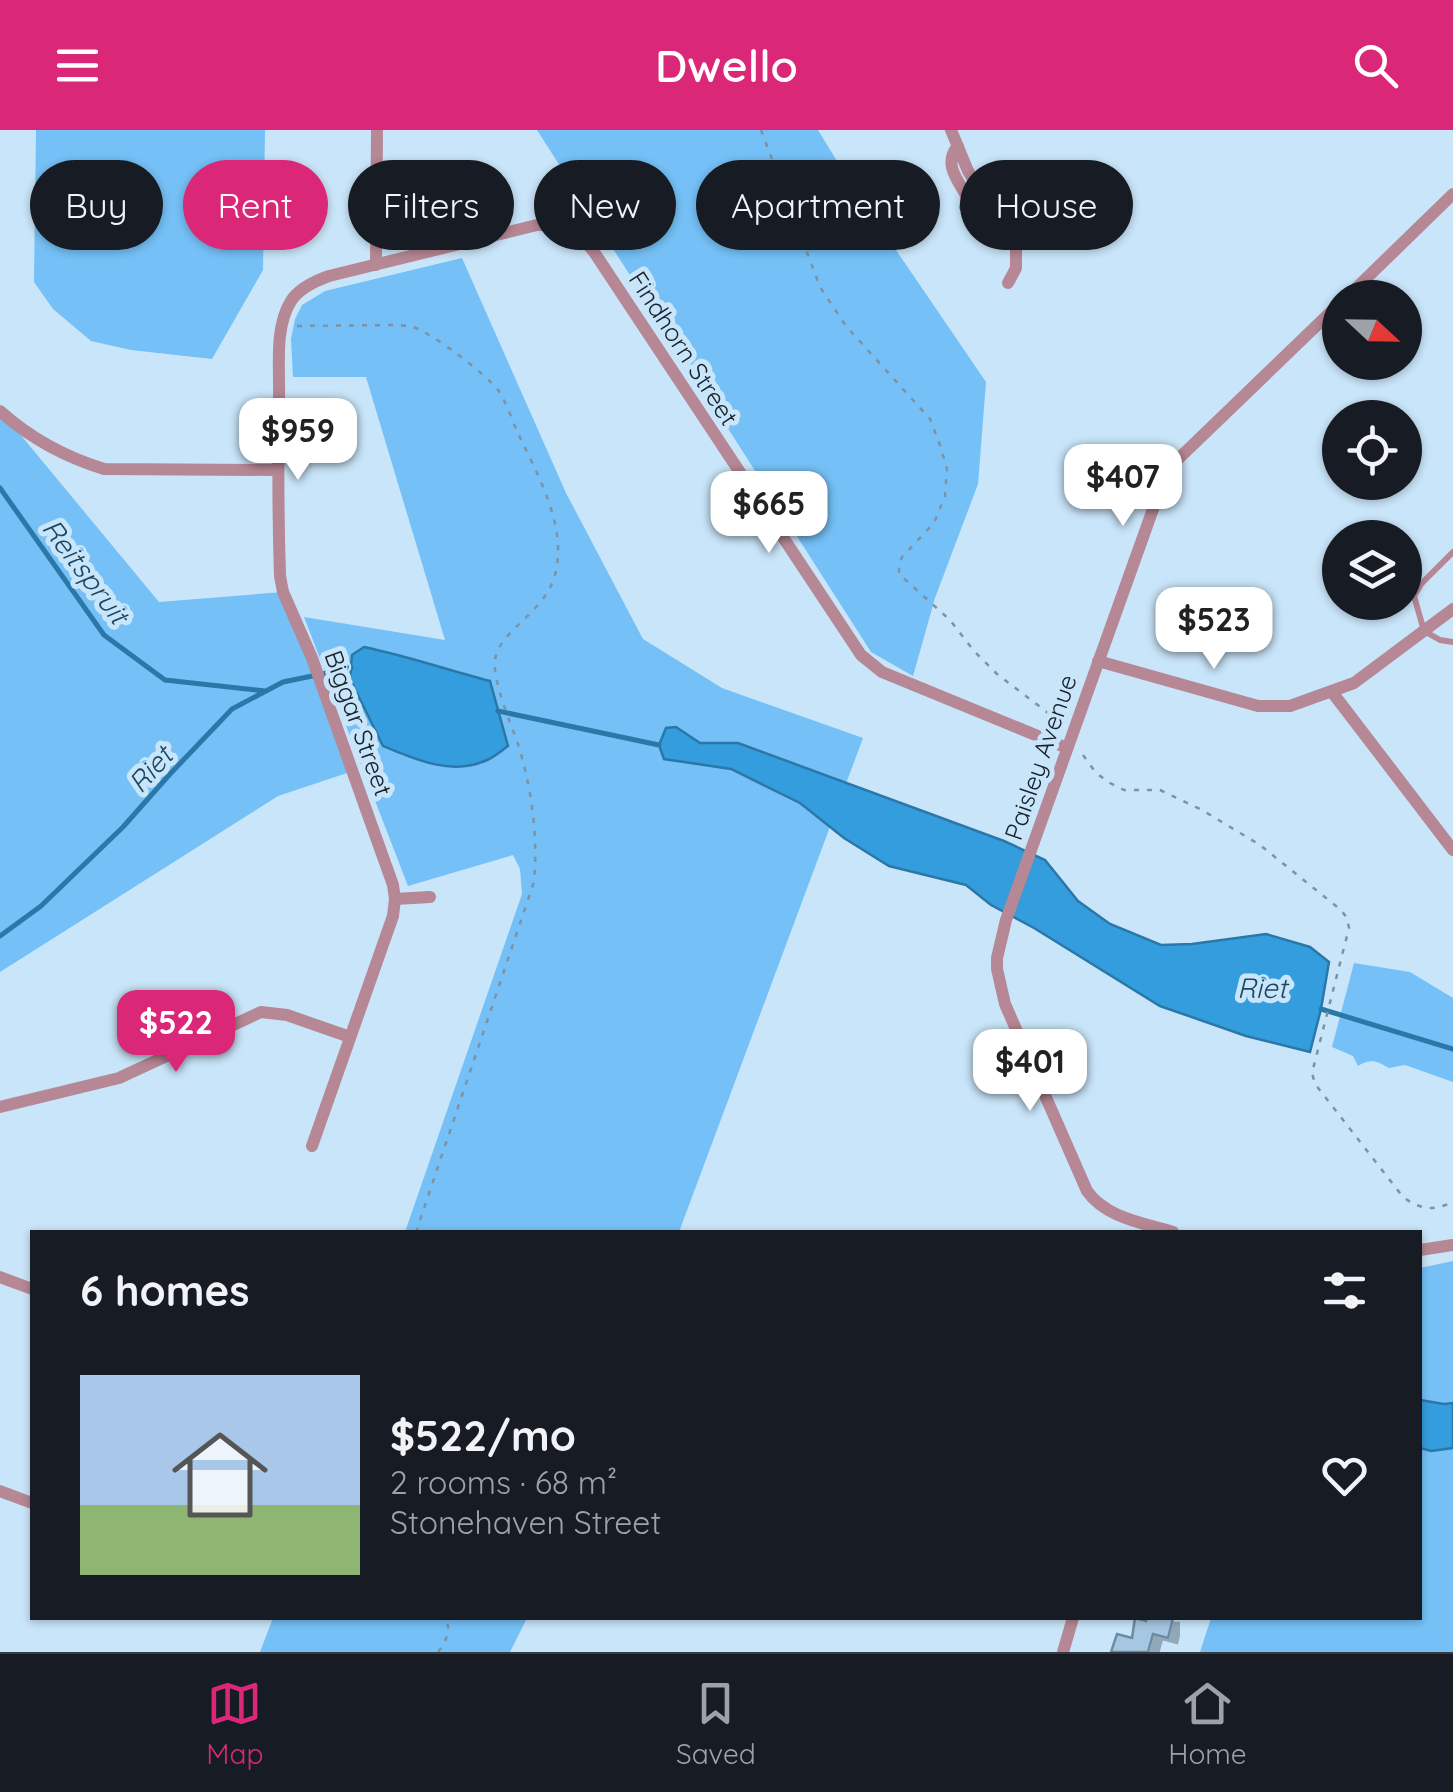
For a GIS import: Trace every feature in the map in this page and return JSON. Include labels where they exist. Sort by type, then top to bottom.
[{"type":"street","points":[[376,265],[377,130]]},
{"type":"street","points":[[955,138],[950,167],[960,184]]},
{"type":"street","points":[[955,138],[968,171],[1016,245],[1016,268],[1008,283]]},
{"type":"street","points":[[1365,280],[1453,194]]},
{"type":"street","name":"Findhorn Street","points":[[376,265],[537,225],[571,231],[594,252],[861,655],[882,672],[1066,748]]},
{"type":"street","name":"Biggar Street","points":[[376,265],[318,280],[298,292],[290,303],[282,326],[276,470],[281,584],[326,696],[396,899]]},
{"type":"street","name":"Paisley Avenue","points":[[1166,1230],[1129,1219],[1092,1198],[1005,1004],[998,958],[1006,920],[1162,484],[1174,464],[1322,320]]},
{"type":"street","points":[[0,411],[45,444],[104,469],[276,470]]},
{"type":"street","points":[[1098,661],[1266,708],[1290,706],[1360,678],[1453,609]]},
{"type":"street","points":[[1332,692],[1453,850]]},
{"type":"street","points":[[312,1146],[396,899],[430,897]]},
{"type":"street","points":[[0,1106],[119,1078],[261,1012],[277,1012],[350,1036]]},
{"type":"street","points":[[1129,1219],[1137,1230]]},
{"type":"street","points":[[1422,1250],[1453,1245]]},
{"type":"street","points":[[0,1278],[30,1287]]},
{"type":"street","points":[[0,1490],[30,1502]]},
{"type":"street","points":[[1062,1652],[1072,1620]]},
{"type":"lane","points":[[1453,552],[1415,592],[1424,631],[1453,642]]},
{"type":"path","points":[[282,326],[413,327],[464,360],[498,390],[542,484],[558,535],[559,554],[552,587],[540,606],[508,636],[495,660],[535,818],[534,882],[417,1230]]},
{"type":"path","points":[[438,1652],[446,1642],[446,1620]]},
{"type":"shaded area","points":[[36,130],[265,130],[265,160],[183,160],[183,250],[263,250],[263,270],[212,359],[131,350],[91,341],[53,309],[34,282],[34,250],[163,250],[163,160],[36,160]]},
{"type":"shaded area","points":[[537,130],[818,130],[836,160],[696,160],[696,250],[896,250],[986,382],[978,484],[935,598],[913,676],[871,652],[614,250],[676,250],[676,160],[556,160]]},
{"type":"shaded area","points":[[462,258],[566,493],[643,639],[722,688],[863,738],[680,1230],[406,1230],[522,894],[520,869],[513,855],[408,886],[304,617],[445,640],[366,377],[293,377],[291,339],[295,319],[302,305],[325,291]]},
{"type":"shaded area","points":[[0,410],[159,602],[283,592],[353,771],[278,796],[0,972]]},
{"type":"shaded area","points":[[1354,963],[1410,972],[1453,998],[1453,1082],[1405,1065],[1389,1068],[1370,1061],[1358,1066],[1353,1056],[1332,1047]]},
{"type":"shaded area","points":[[1453,1261],[1453,1652],[1200,1652],[1210,1620],[1422,1620],[1422,1268]]},
{"type":"shaded area","points":[[272,1620],[526,1620],[510,1652],[260,1652]]},
{"type":"water","points":[[364,647],[490,681],[508,746],[487,760],[461,767],[421,761],[383,746],[350,679],[352,655]]},
{"type":"water","name":"Riet","points":[[676,727],[700,743],[738,743],[1004,841],[1045,860],[1078,901],[1110,924],[1161,945],[1266,934],[1310,947],[1329,962],[1310,1052],[1246,1036],[1160,1006],[991,905],[966,885],[889,866],[844,838],[800,803],[731,769],[664,759],[659,745],[666,728]]},
{"type":"water","points":[[1422,1400],[1453,1403],[1453,1448],[1422,1449]]},
{"type":"building","points":[[1135,1620],[1172,1620],[1168,1638],[1153,1634],[1148,1652],[1111,1652],[1117,1634],[1132,1638]]},
{"type":"waterway","name":"Reitspruit","points":[[0,488],[104,635],[165,680],[265,691]]},
{"type":"waterway","name":"Riet","points":[[0,936],[41,906],[123,827],[232,709],[283,682],[351,668]]},
{"type":"waterway","name":"Riet","points":[[498,711],[659,745]]},
{"type":"waterway","name":"Riet","points":[[1321,1009],[1453,1049]]}]
